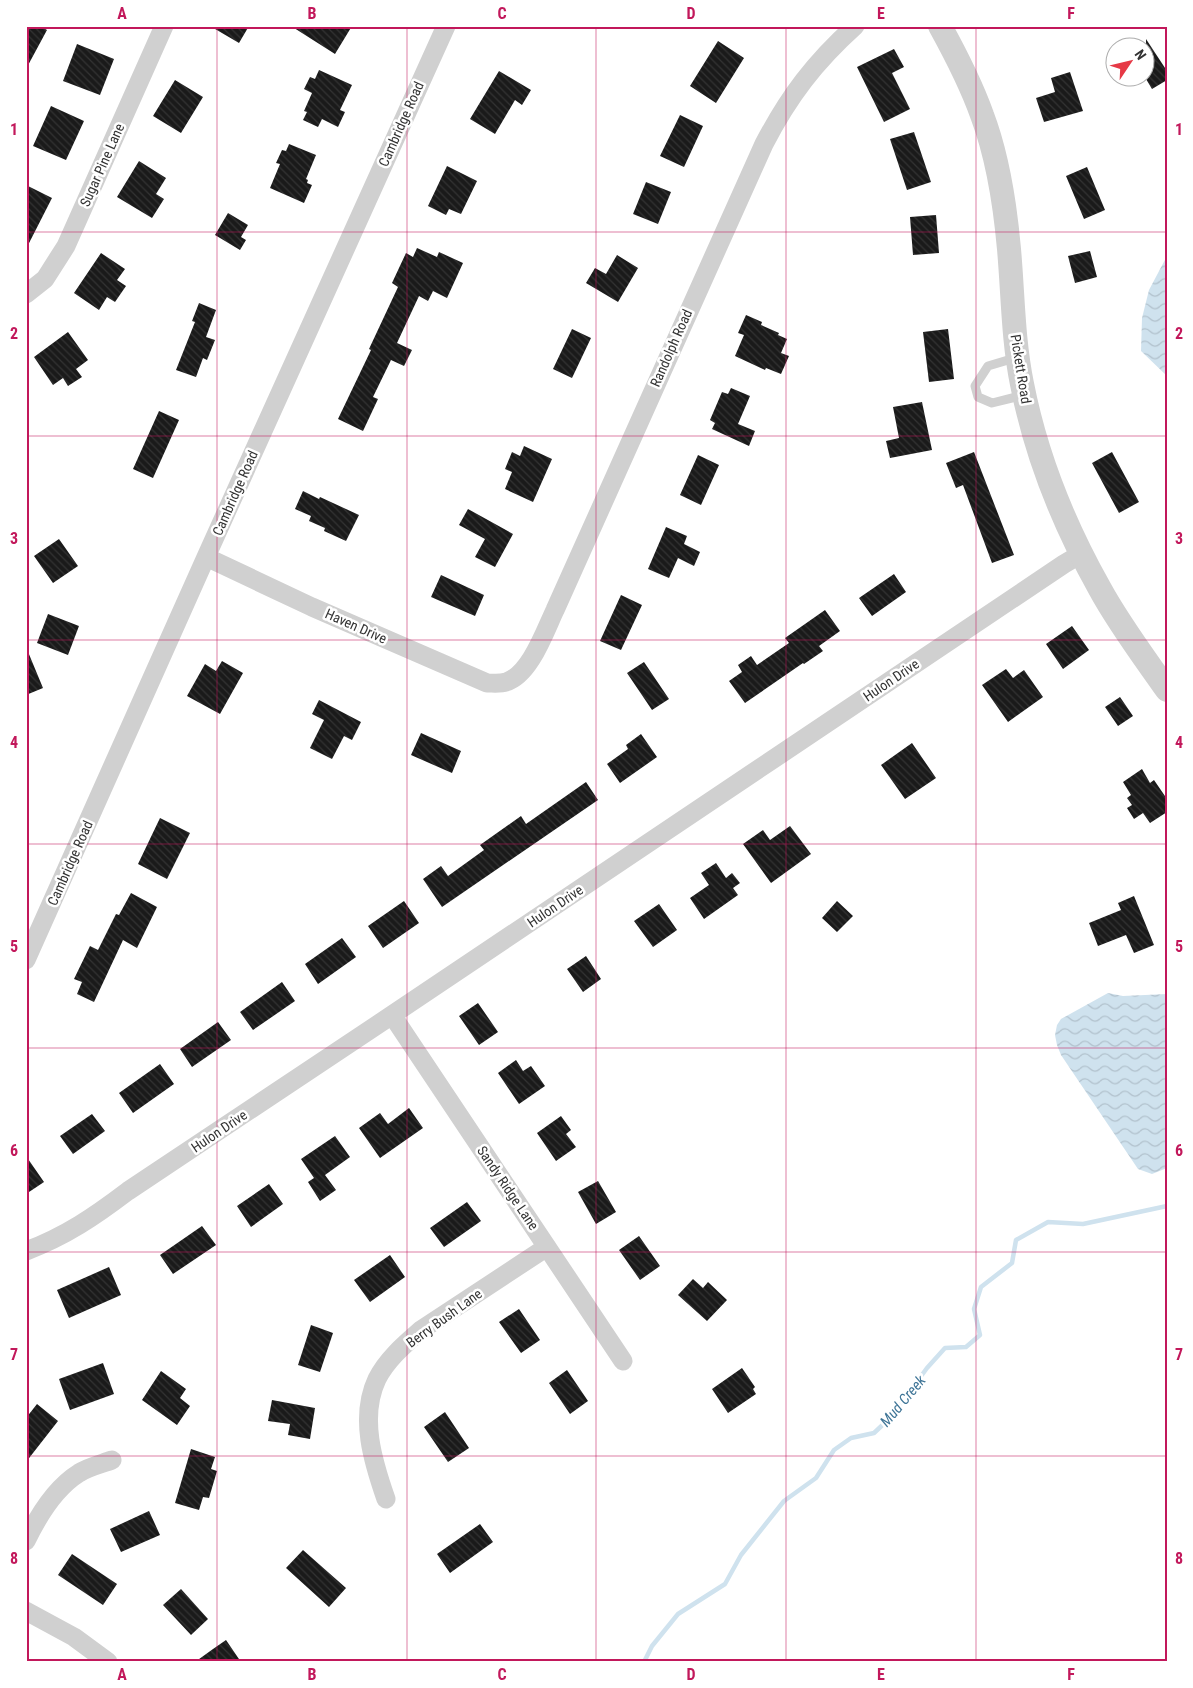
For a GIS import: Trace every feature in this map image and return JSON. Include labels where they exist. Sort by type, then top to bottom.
[{"type":"street","name":"Sugar Pine Lane","points":[[26,294],[45,279],[66,246],[164,26]]},
{"type":"street","name":"Cambridge Road","points":[[26,960],[446,26]]},
{"type":"street","name":"Randolph Road","points":[[508,682],[524,669],[538,646],[764,144],[797,88],[825,55],[855,26]]},
{"type":"street","name":"Pickett Road","points":[[940,26],[961,64],[973,91],[993,150],[1000,181],[1009,248],[1018,357],[1024,395],[1041,459],[1081,554],[1108,603],[1163,677]]},
{"type":"street","name":"Hulon Drive","points":[[26,1251],[68,1233],[128,1190],[1081,554]]},
{"type":"street","name":"Haven Drive","points":[[206,557],[312,607],[486,683],[508,682]]},
{"type":"street","name":"Sandy Ridge Lane","points":[[392,1015],[623,1361]]},
{"type":"street","name":"Berry Bush Lane","points":[[386,1499],[373,1461],[370,1440],[370,1412],[373,1391],[382,1372],[400,1350],[421,1330],[547,1247]]},
{"type":"street","points":[[26,1540],[46,1506],[64,1484],[80,1472],[112,1460]]},
{"type":"street","points":[[26,1611],[74,1637],[108,1662]]},
{"type":"lane","points":[[1018,357],[988,366],[975,386],[978,397],[992,403],[1024,395]]},
{"type":"water","points":[[1167,256],[1167,376],[1141,351],[1142,318],[1149,290]]},
{"type":"water","points":[[1108,993],[1123,996],[1167,994],[1167,1168],[1152,1174],[1138,1169],[1061,1055],[1057,1045],[1055,1035],[1057,1025],[1061,1019]]},
{"type":"building","points":[[26,26],[40,26],[47,30],[26,69]]},
{"type":"building","points":[[210,26],[249,26],[239,43]]},
{"type":"building","points":[[291,26],[352,26],[335,54]]},
{"type":"building","points":[[718,41],[744,58],[716,103],[690,86]]},
{"type":"building","points":[[77,44],[114,59],[100,95],[63,81]]},
{"type":"building","points":[[894,49],[904,67],[892,73],[910,109],[884,122],[857,67]]},
{"type":"building","points":[[1156,54],[1167,71],[1167,80],[1156,87]]},
{"type":"building","points":[[319,70],[352,85],[340,110],[345,112],[338,127],[322,119],[318,127],[303,120],[307,112],[304,111],[312,93],[304,89],[310,77],[315,79]]},
{"type":"building","points":[[499,71],[531,90],[522,105],[515,100],[495,134],[470,119]]},
{"type":"building","points":[[1070,72],[1083,111],[1044,122],[1036,98],[1055,92],[1051,78]]},
{"type":"building","points":[[175,80],[203,97],[181,133],[153,116]]},
{"type":"building","points":[[51,106],[84,121],[66,160],[33,146]]},
{"type":"building","points":[[680,115],[703,126],[684,167],[660,156]]},
{"type":"building","points":[[914,132],[931,182],[907,190],[890,139]]},
{"type":"building","points":[[289,144],[316,155],[306,179],[308,180],[307,183],[312,185],[304,203],[270,188],[280,164],[276,163],[282,150],[286,151]]},
{"type":"building","points":[[139,161],[166,178],[156,194],[164,199],[152,218],[117,197]]},
{"type":"building","points":[[447,166],[477,181],[461,214],[449,209],[446,215],[428,206]]},
{"type":"building","points":[[1087,167],[1105,210],[1084,219],[1066,176]]},
{"type":"building","points":[[646,182],[671,192],[658,224],[633,214]]},
{"type":"building","points":[[26,185],[52,198],[26,249]]},
{"type":"building","points":[[228,213],[248,225],[241,237],[246,240],[240,250],[215,235]]},
{"type":"building","points":[[936,215],[939,253],[913,255],[910,217]]},
{"type":"building","points":[[417,248],[437,257],[439,252],[463,263],[447,298],[433,291],[428,301],[419,296],[397,343],[412,350],[404,366],[391,360],[373,397],[378,399],[363,431],[338,419],[398,287],[392,283],[406,253],[413,257]]},
{"type":"building","points":[[1090,251],[1097,277],[1075,283],[1068,256]]},
{"type":"building","points":[[101,253],[125,269],[117,280],[126,286],[115,302],[107,297],[99,310],[74,293]]},
{"type":"building","points":[[617,255],[638,268],[618,302],[586,283],[595,268],[606,274]]},
{"type":"building","points":[[199,303],[216,310],[206,337],[215,340],[207,360],[203,358],[196,377],[176,370],[195,322],[192,321]]},
{"type":"building","points":[[746,315],[762,322],[761,325],[787,339],[781,353],[789,356],[781,374],[766,368],[765,370],[735,356],[744,335],[738,333]]},
{"type":"building","points":[[572,329],[591,338],[572,378],[553,369]]},
{"type":"building","points":[[948,329],[954,379],[929,382],[923,332]]},
{"type":"building","points":[[68,332],[88,360],[76,369],[82,377],[68,386],[63,378],[53,385],[34,357]]},
{"type":"building","points":[[731,388],[750,396],[738,424],[755,431],[749,446],[712,429],[715,423],[710,420],[722,392],[728,394]]},
{"type":"building","points":[[922,402],[932,450],[890,458],[886,441],[899,438],[893,407]]},
{"type":"building","points":[[159,411],[179,420],[153,478],[133,469]]},
{"type":"building","points":[[524,446],[552,459],[533,502],[505,489],[512,472],[505,469],[512,452],[520,456]]},
{"type":"building","points":[[974,452],[1014,555],[992,563],[963,485],[956,488],[946,463]]},
{"type":"building","points":[[1112,452],[1139,502],[1119,513],[1092,463]]},
{"type":"building","points":[[698,455],[719,465],[701,505],[680,495]]},
{"type":"building","points":[[303,491],[359,515],[346,541],[324,531],[325,528],[309,521],[311,516],[295,509]]},
{"type":"building","points":[[468,509],[513,534],[495,567],[475,557],[485,539],[459,525]]},
{"type":"building","points":[[666,527],[687,536],[684,544],[700,552],[694,566],[678,558],[669,578],[648,569]]},
{"type":"building","points":[[59,539],[78,566],[53,583],[34,556]]},
{"type":"building","points":[[894,574],[906,592],[872,616],[859,598]]},
{"type":"building","points":[[441,575],[484,595],[475,616],[431,597]]},
{"type":"building","points":[[621,595],[642,605],[621,650],[600,641]]},
{"type":"building","points":[[825,610],[840,631],[819,646],[823,651],[745,703],[729,681],[742,672],[738,665],[751,656],[757,665],[789,643],[785,638]]},
{"type":"building","points":[[48,614],[79,626],[68,655],[37,643]]},
{"type":"building","points":[[1072,626],[1089,650],[1063,669],[1046,644]]},
{"type":"building","points":[[26,647],[43,688],[26,695]]},
{"type":"building","points":[[222,661],[243,673],[220,714],[187,696],[205,664],[216,671]]},
{"type":"building","points":[[644,662],[669,699],[652,710],[627,673]]},
{"type":"building","points":[[1006,669],[1013,678],[1024,670],[1043,697],[1008,722],[982,685]]},
{"type":"building","points":[[1120,697],[1133,716],[1118,726],[1105,707]]},
{"type":"building","points":[[319,700],[361,722],[352,740],[344,736],[332,759],[310,748],[324,720],[312,714]]},
{"type":"building","points":[[421,733],[461,751],[452,773],[411,755]]},
{"type":"building","points":[[641,734],[657,757],[620,783],[607,764],[628,749],[626,745]]},
{"type":"building","points":[[912,743],[936,778],[905,799],[881,765]]},
{"type":"building","points":[[1142,769],[1150,783],[1154,780],[1167,799],[1167,812],[1150,823],[1143,813],[1134,819],[1127,808],[1132,805],[1127,798],[1131,795],[1123,782]]},
{"type":"building","points":[[586,782],[598,800],[442,907],[423,879],[441,866],[448,876],[484,850],[480,845],[521,816],[526,824]]},
{"type":"building","points":[[160,818],[190,833],[167,879],[138,864]]},
{"type":"building","points":[[790,826],[811,854],[771,883],[743,844],[763,830],[770,840]]},
{"type":"building","points":[[716,863],[726,878],[732,873],[740,883],[733,888],[738,895],[704,919],[690,898],[709,885],[701,873]]},
{"type":"building","points":[[131,893],[157,907],[137,948],[123,940],[94,1002],[77,994],[82,982],[74,979],[90,946],[98,950],[116,914],[119,915]]},
{"type":"building","points":[[1134,896],[1154,945],[1134,953],[1126,935],[1098,946],[1089,923],[1121,910],[1118,903]]},
{"type":"building","points":[[404,901],[419,923],[383,948],[368,926]]},
{"type":"building","points":[[837,901],[853,916],[837,932],[822,918]]},
{"type":"building","points":[[659,904],[677,930],[653,947],[634,921]]},
{"type":"building","points":[[342,938],[356,957],[318,984],[305,964]]},
{"type":"building","points":[[586,956],[601,979],[583,992],[567,969]]},
{"type":"building","points":[[282,982],[295,1001],[253,1030],[240,1012]]},
{"type":"building","points":[[478,1003],[498,1032],[479,1045],[459,1016]]},
{"type":"building","points":[[218,1022],[231,1040],[192,1067],[180,1049]]},
{"type":"building","points":[[516,1060],[523,1071],[531,1066],[545,1086],[519,1104],[498,1073]]},
{"type":"building","points":[[160,1064],[174,1084],[133,1113],[119,1093]]},
{"type":"building","points":[[409,1108],[423,1128],[380,1158],[359,1128],[380,1113],[388,1124]]},
{"type":"building","points":[[92,1114],[105,1131],[73,1154],[60,1136]]},
{"type":"building","points":[[561,1116],[571,1130],[566,1134],[576,1147],[556,1161],[537,1133]]},
{"type":"building","points":[[335,1136],[350,1157],[325,1175],[336,1190],[320,1201],[308,1182],[314,1178],[301,1159]]},
{"type":"building","points":[[26,1156],[44,1182],[26,1194]]},
{"type":"building","points":[[598,1181],[616,1212],[596,1224],[578,1192]]},
{"type":"building","points":[[269,1184],[283,1204],[251,1227],[237,1206]]},
{"type":"building","points":[[467,1202],[481,1221],[444,1247],[430,1228]]},
{"type":"building","points":[[202,1226],[216,1245],[173,1274],[160,1255]]},
{"type":"building","points":[[639,1236],[660,1266],[640,1280],[619,1250]]},
{"type":"building","points":[[390,1255],[405,1277],[370,1302],[354,1280]]},
{"type":"building","points":[[109,1267],[121,1295],[69,1318],[57,1290]]},
{"type":"building","points":[[693,1279],[703,1288],[708,1282],[727,1300],[707,1321],[678,1295]]},
{"type":"building","points":[[519,1309],[540,1340],[521,1353],[499,1322]]},
{"type":"building","points":[[311,1325],[333,1333],[320,1372],[298,1365]]},
{"type":"building","points":[[103,1363],[114,1394],[70,1410],[59,1379]]},
{"type":"building","points":[[742,1368],[755,1387],[753,1389],[756,1394],[728,1413],[712,1389]]},
{"type":"building","points":[[567,1370],[588,1401],[570,1414],[549,1383]]},
{"type":"building","points":[[161,1371],[186,1389],[180,1398],[190,1406],[177,1425],[142,1400]]},
{"type":"building","points":[[272,1400],[315,1408],[310,1439],[288,1435],[290,1424],[268,1421]]},
{"type":"building","points":[[37,1404],[58,1421],[26,1462],[26,1418]]},
{"type":"building","points":[[445,1412],[469,1448],[448,1462],[424,1427]]},
{"type":"building","points":[[191,1449],[215,1457],[211,1469],[217,1471],[209,1498],[203,1497],[199,1510],[175,1503]]},
{"type":"building","points":[[149,1511],[160,1535],[121,1552],[110,1529]]},
{"type":"building","points":[[480,1524],[493,1542],[450,1573],[437,1554]]},
{"type":"building","points":[[303,1550],[346,1588],[329,1607],[286,1568]]},
{"type":"building","points":[[72,1554],[117,1584],[103,1605],[58,1575]]},
{"type":"building","points":[[181,1589],[208,1619],[191,1635],[163,1605]]},
{"type":"building","points":[[226,1640],[241,1662],[195,1662],[213,1649]]},
{"type":"waterway","name":"Mud Creek","points":[[644,1662],[652,1646],[678,1614],[725,1584],[741,1555],[784,1501],[816,1478],[834,1450],[851,1438],[874,1433],[891,1417],[927,1368],[945,1348],[966,1347],[980,1335],[974,1309],[981,1287],[1012,1263],[1016,1240],[1048,1222],[1083,1224],[1167,1206]]}]
